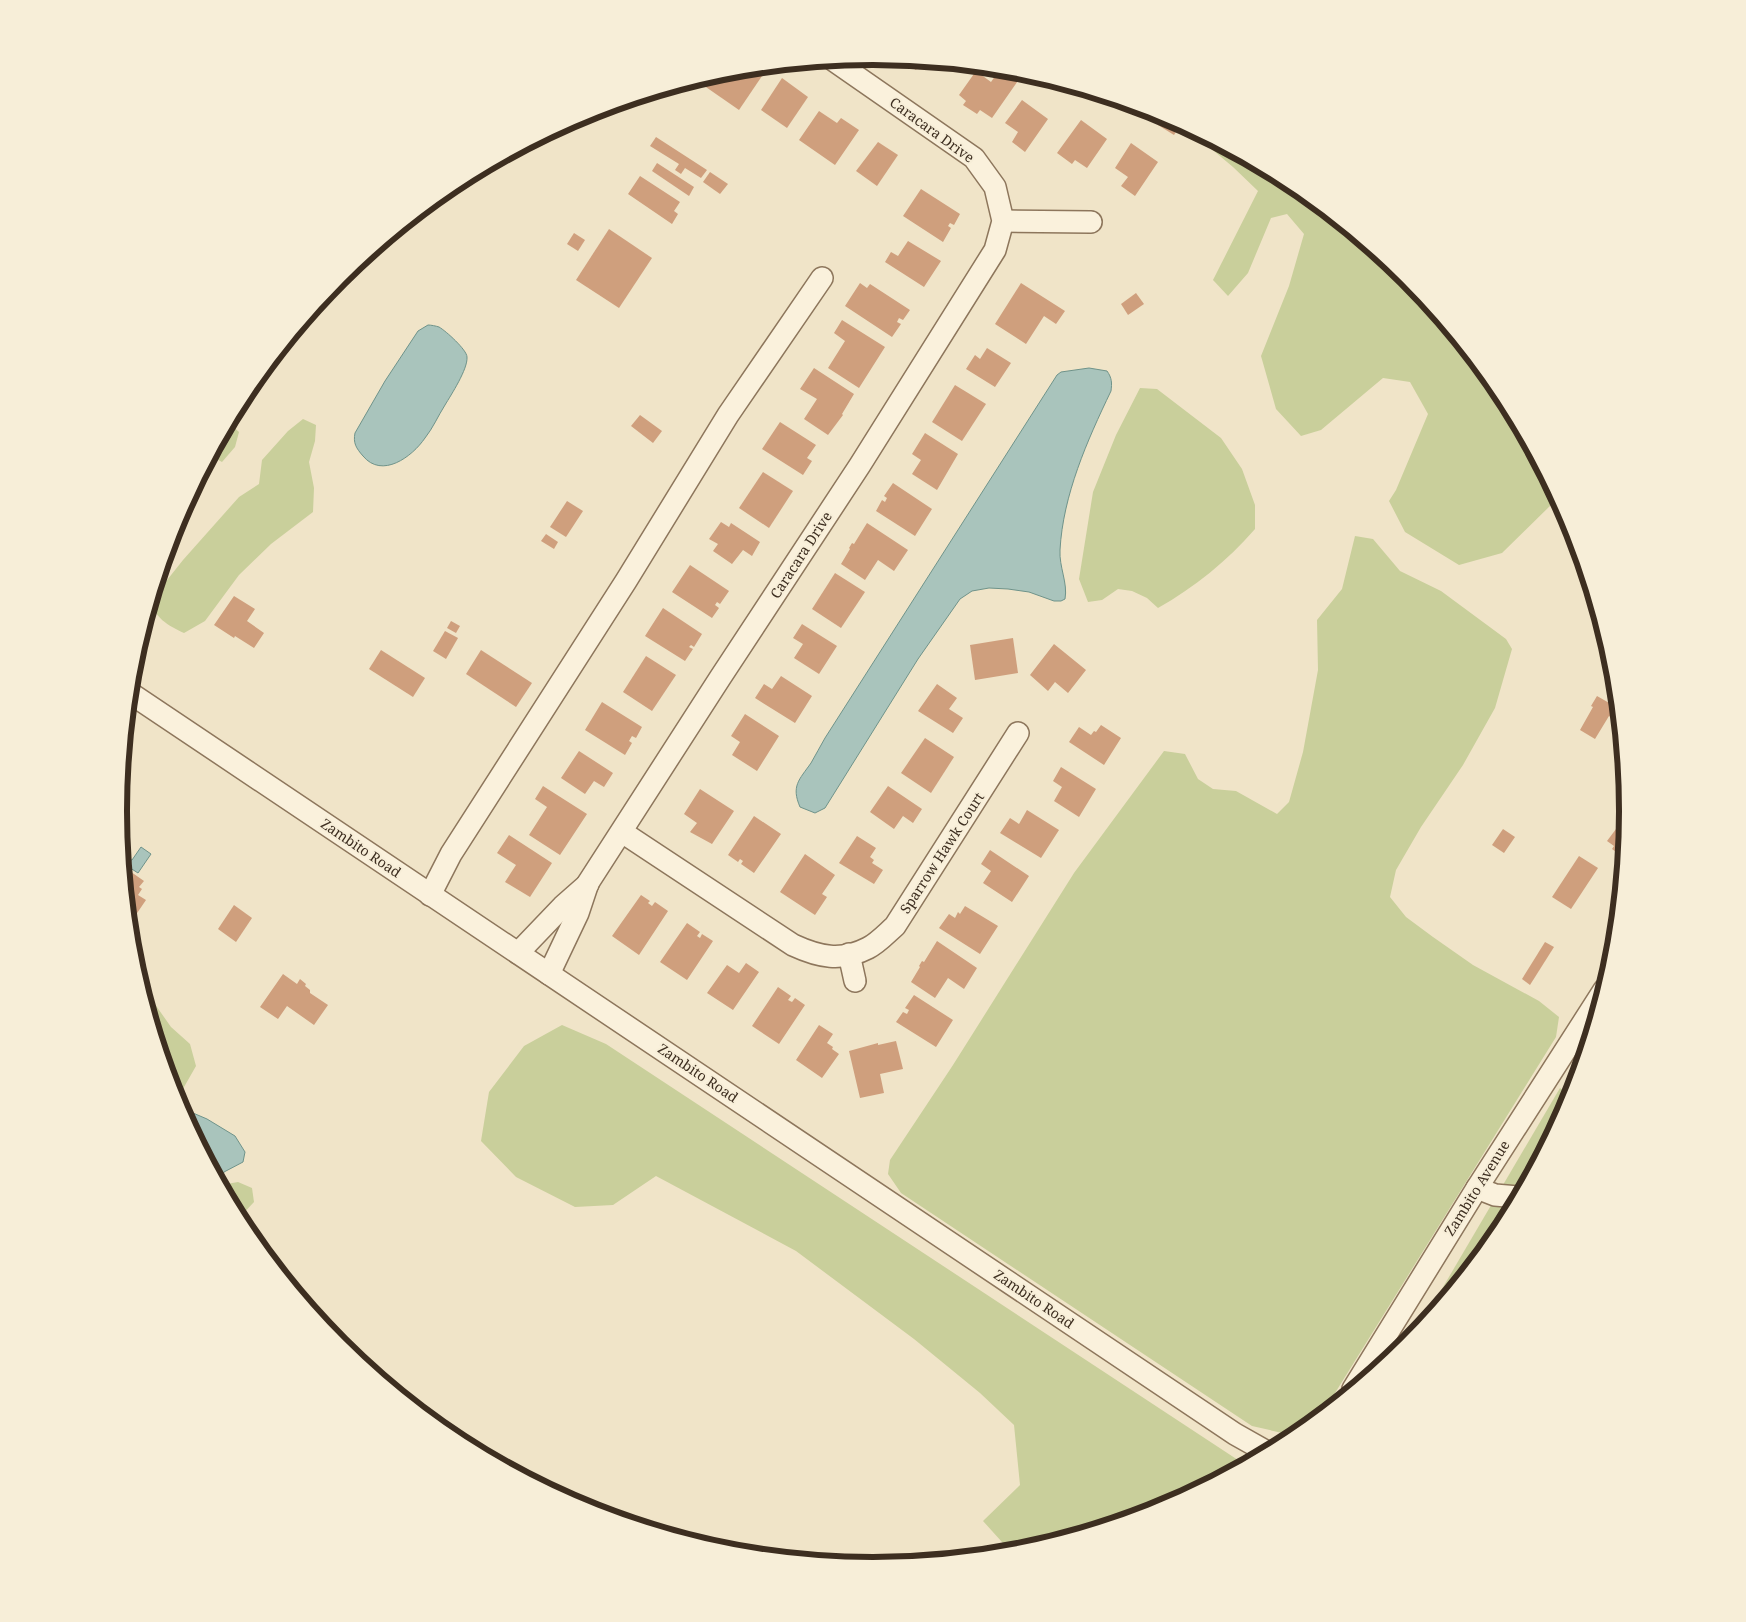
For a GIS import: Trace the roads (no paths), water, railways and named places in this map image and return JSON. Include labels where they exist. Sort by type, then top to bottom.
[{"type":"street","name":"Caracara Drive","points":[[518,954],[563,906],[588,883],[860,465],[995,250],[1003,221],[995,187],[974,158],[842,66]]},
{"type":"street","points":[[1003,221],[1091,222]]},
{"type":"street","points":[[430,895],[451,854],[626,581],[728,415],[822,278]]},
{"type":"street","name":"Zambito Road","points":[[136,697],[1227,1429],[1260,1448]]},
{"type":"street","name":"Sparrow Hawk Court","points":[[622,832],[794,945],[812,954],[838,958],[868,948],[895,926],[1018,733]]},
{"type":"street","name":"Caracara Drive","points":[[549,974],[578,913],[588,883]]},
{"type":"street","points":[[849,954],[855,981]]},
{"type":"street","name":"Zambito Avenue","points":[[1361,1375],[1477,1188],[1593,1007]]},
{"type":"street","points":[[1477,1188],[1495,1194],[1511,1196]]},
{"type":"water","points":[[428,325],[442,329],[464,350],[467,362],[462,375],[431,430],[413,452],[396,463],[379,466],[371,463],[357,448],[354,440],[355,433],[385,381],[418,331]]},
{"type":"water","points":[[1089,368],[1107,371],[1111,378],[1111,391],[1085,449],[1066,509],[1060,550],[1066,593],[1065,599],[1054,601],[1029,592],[989,588],[972,591],[960,599],[918,659],[825,808],[815,813],[800,807],[796,788],[800,779],[1057,375],[1061,372]]},
{"type":"water","points":[[141,847],[151,854],[138,873],[130,868],[129,860],[132,860]]},
{"type":"water","points":[[192,1114],[207,1119],[235,1136],[245,1152],[243,1162],[224,1172],[222,1175]]}]
